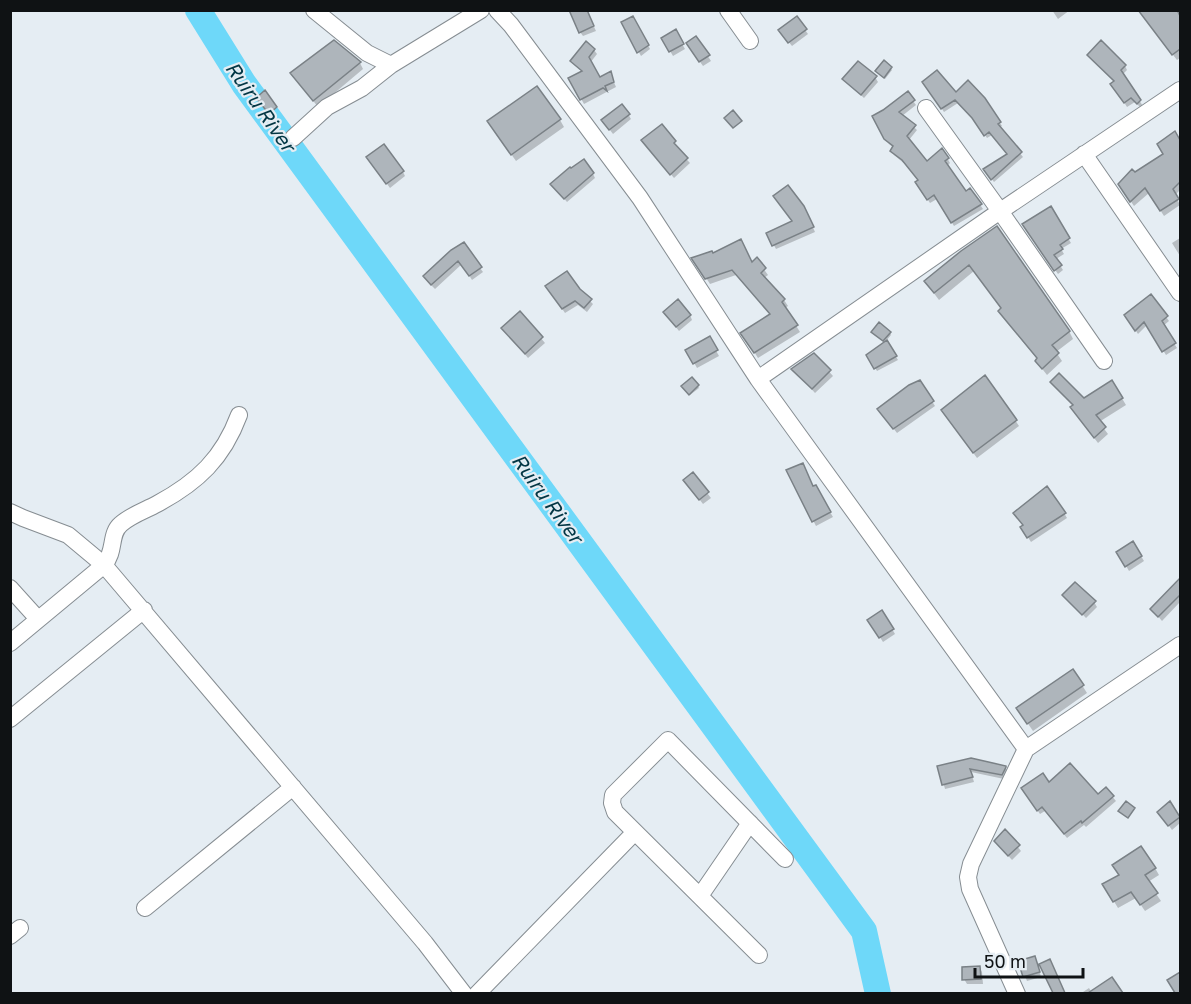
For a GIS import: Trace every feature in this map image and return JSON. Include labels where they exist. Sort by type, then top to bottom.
[{"type":"street","points":[[314,10],[368,53],[391,66]]},
{"type":"street","points":[[293,138],[327,107],[481,10]]},
{"type":"street","points":[[497,10],[512,25],[640,198],[758,379],[1026,749]]},
{"type":"street","points":[[728,10],[750,40]]},
{"type":"street","points":[[758,379],[1000,211],[1180,90]]},
{"type":"street","points":[[926,108],[1104,361]]},
{"type":"street","points":[[1084,154],[1180,293]]},
{"type":"street","points":[[10,643],[104,565],[111,557],[116,530],[122,522],[159,503],[194,479],[217,458],[231,437],[239,414]]},
{"type":"street","points":[[10,512],[68,535],[104,565],[464,993]]},
{"type":"street","points":[[10,588],[38,619]]},
{"type":"street","points":[[10,719],[144,610]]},
{"type":"street","points":[[1017,993],[970,889],[968,876],[971,864],[1026,749],[1180,645]]},
{"type":"street","points":[[759,955],[615,812],[612,803],[613,795],[668,740],[785,859]]},
{"type":"street","points":[[145,908],[293,787]]},
{"type":"street","points":[[700,896],[750,823]]},
{"type":"street","points":[[477,993],[635,831]]},
{"type":"building","points":[[569,10],[587,10],[594,26],[579,33]]},
{"type":"building","points":[[1138,10],[1177,10],[1180,16],[1180,49],[1172,55]]},
{"type":"building","points":[[633,16],[649,45],[637,53],[621,22]]},
{"type":"building","points":[[797,16],[807,29],[788,43],[778,30]]},
{"type":"building","points":[[676,29],[684,44],[669,52],[661,38]]},
{"type":"building","points":[[696,36],[710,55],[699,62],[686,43]]},
{"type":"building","points":[[334,40],[361,62],[313,101],[290,73]]},
{"type":"building","points":[[1101,40],[1126,65],[1121,70],[1141,100],[1137,104],[1131,98],[1124,103],[1110,84],[1114,81],[1087,55]]},
{"type":"building","points":[[586,41],[595,49],[589,57],[600,77],[611,71],[614,82],[605,86],[607,91],[603,88],[580,100],[568,78],[582,71],[570,61]]},
{"type":"building","points":[[884,60],[892,67],[884,78],[875,71]]},
{"type":"building","points":[[858,61],[877,76],[861,95],[842,79]]},
{"type":"building","points":[[937,70],[956,92],[968,80],[985,98],[1001,122],[998,124],[1022,152],[991,180],[983,169],[1007,154],[989,132],[984,136],[972,118],[955,100],[941,109],[922,82]]},
{"type":"building","points":[[537,86],[561,119],[511,155],[487,121]]},
{"type":"building","points":[[265,90],[277,107],[269,114],[256,98]]},
{"type":"building","points":[[908,91],[915,100],[899,112],[916,125],[907,136],[927,161],[942,148],[949,158],[945,161],[966,191],[970,188],[982,204],[951,223],[934,195],[927,200],[915,182],[918,180],[902,160],[890,151],[893,146],[884,139],[872,116]]},
{"type":"building","points":[[622,104],[630,114],[609,130],[601,120]]},
{"type":"building","points":[[733,110],[742,121],[733,128],[724,118]]},
{"type":"building","points":[[662,124],[676,141],[674,143],[688,158],[670,175],[641,140]]},
{"type":"building","points":[[1175,131],[1180,140],[1180,182],[1173,189],[1179,199],[1160,211],[1145,188],[1130,202],[1118,184],[1132,169],[1135,172],[1163,154],[1157,144]]},
{"type":"building","points":[[384,144],[404,171],[386,184],[366,157]]},
{"type":"building","points":[[584,159],[594,173],[564,199],[550,184],[570,167]]},
{"type":"building","points":[[788,185],[804,206],[814,227],[772,246],[766,233],[792,221],[773,196]]},
{"type":"building","points":[[1051,206],[1070,238],[1060,245],[1063,249],[1054,255],[1062,265],[1054,271],[1022,224]]},
{"type":"building","points":[[997,226],[1070,331],[1052,345],[1059,353],[1042,369],[1035,361],[1037,358],[998,311],[1001,308],[969,265],[934,293],[924,281]]},
{"type":"building","points":[[741,239],[752,262],[757,257],[766,268],[761,273],[785,299],[782,302],[798,325],[754,353],[740,333],[770,314],[732,270],[705,279],[691,258],[712,251],[713,253]]},
{"type":"building","points":[[464,242],[482,267],[469,276],[458,261],[431,285],[423,276],[451,250]]},
{"type":"building","points":[[567,271],[580,289],[592,299],[584,308],[575,301],[562,309],[545,286]]},
{"type":"building","points":[[1151,294],[1168,316],[1162,321],[1176,343],[1162,352],[1144,322],[1135,331],[1124,315]]},
{"type":"building","points":[[678,299],[691,315],[676,327],[663,312]]},
{"type":"building","points":[[520,311],[543,337],[525,354],[501,328]]},
{"type":"building","points":[[879,322],[891,332],[883,341],[871,332]]},
{"type":"building","points":[[710,336],[718,350],[693,364],[685,350]]},
{"type":"building","points":[[887,340],[897,356],[874,369],[866,355]]},
{"type":"building","points":[[814,353],[831,370],[812,389],[791,369]]},
{"type":"building","points":[[1059,373],[1084,398],[1112,380],[1123,398],[1096,415],[1106,427],[1094,438],[1070,407],[1073,405],[1050,382]]},
{"type":"building","points":[[985,375],[1017,420],[973,453],[941,410]]},
{"type":"building","points":[[692,377],[699,385],[689,395],[681,386]]},
{"type":"building","points":[[920,380],[934,401],[893,429],[877,409],[909,385]]},
{"type":"building","points":[[803,463],[813,486],[816,485],[831,512],[812,522],[786,470]]},
{"type":"building","points":[[693,472],[709,492],[699,500],[683,480]]},
{"type":"building","points":[[1047,486],[1066,513],[1027,538],[1020,527],[1023,525],[1013,513]]},
{"type":"building","points":[[1133,541],[1142,556],[1125,567],[1116,552]]},
{"type":"building","points":[[1180,578],[1180,595],[1158,617],[1150,609]]},
{"type":"building","points":[[1075,582],[1096,601],[1082,615],[1062,595]]},
{"type":"building","points":[[882,610],[894,629],[879,638],[867,620]]},
{"type":"building","points":[[1073,669],[1084,685],[1027,724],[1016,708]]},
{"type":"building","points":[[971,758],[1006,767],[1002,775],[970,769],[973,777],[942,785],[937,766]]},
{"type":"building","points":[[1070,763],[1098,794],[1106,787],[1114,796],[1082,823],[1081,821],[1064,834],[1042,807],[1037,811],[1021,788],[1043,773],[1049,782]]},
{"type":"building","points":[[1126,801],[1135,808],[1128,818],[1118,811]]},
{"type":"building","points":[[1170,801],[1180,817],[1168,826],[1157,812]]},
{"type":"building","points":[[1005,829],[1020,845],[1008,856],[994,841]]},
{"type":"building","points":[[1141,846],[1156,868],[1145,875],[1158,893],[1140,905],[1131,892],[1113,902],[1102,884],[1119,875],[1112,865]]},
{"type":"building","points":[[1035,956],[1040,972],[1023,977],[1018,961]]},
{"type":"building","points":[[1050,959],[1065,993],[1053,993],[1039,964]]},
{"type":"building","points":[[980,966],[981,979],[962,980],[962,967]]},
{"type":"building","points":[[1180,972],[1180,993],[1175,993],[1167,980]]},
{"type":"building","points":[[1112,977],[1123,993],[1088,993]]},
{"type":"waterway","name":"Ruiru River","points":[[198,10],[244,84],[864,931],[878,994]]}]
